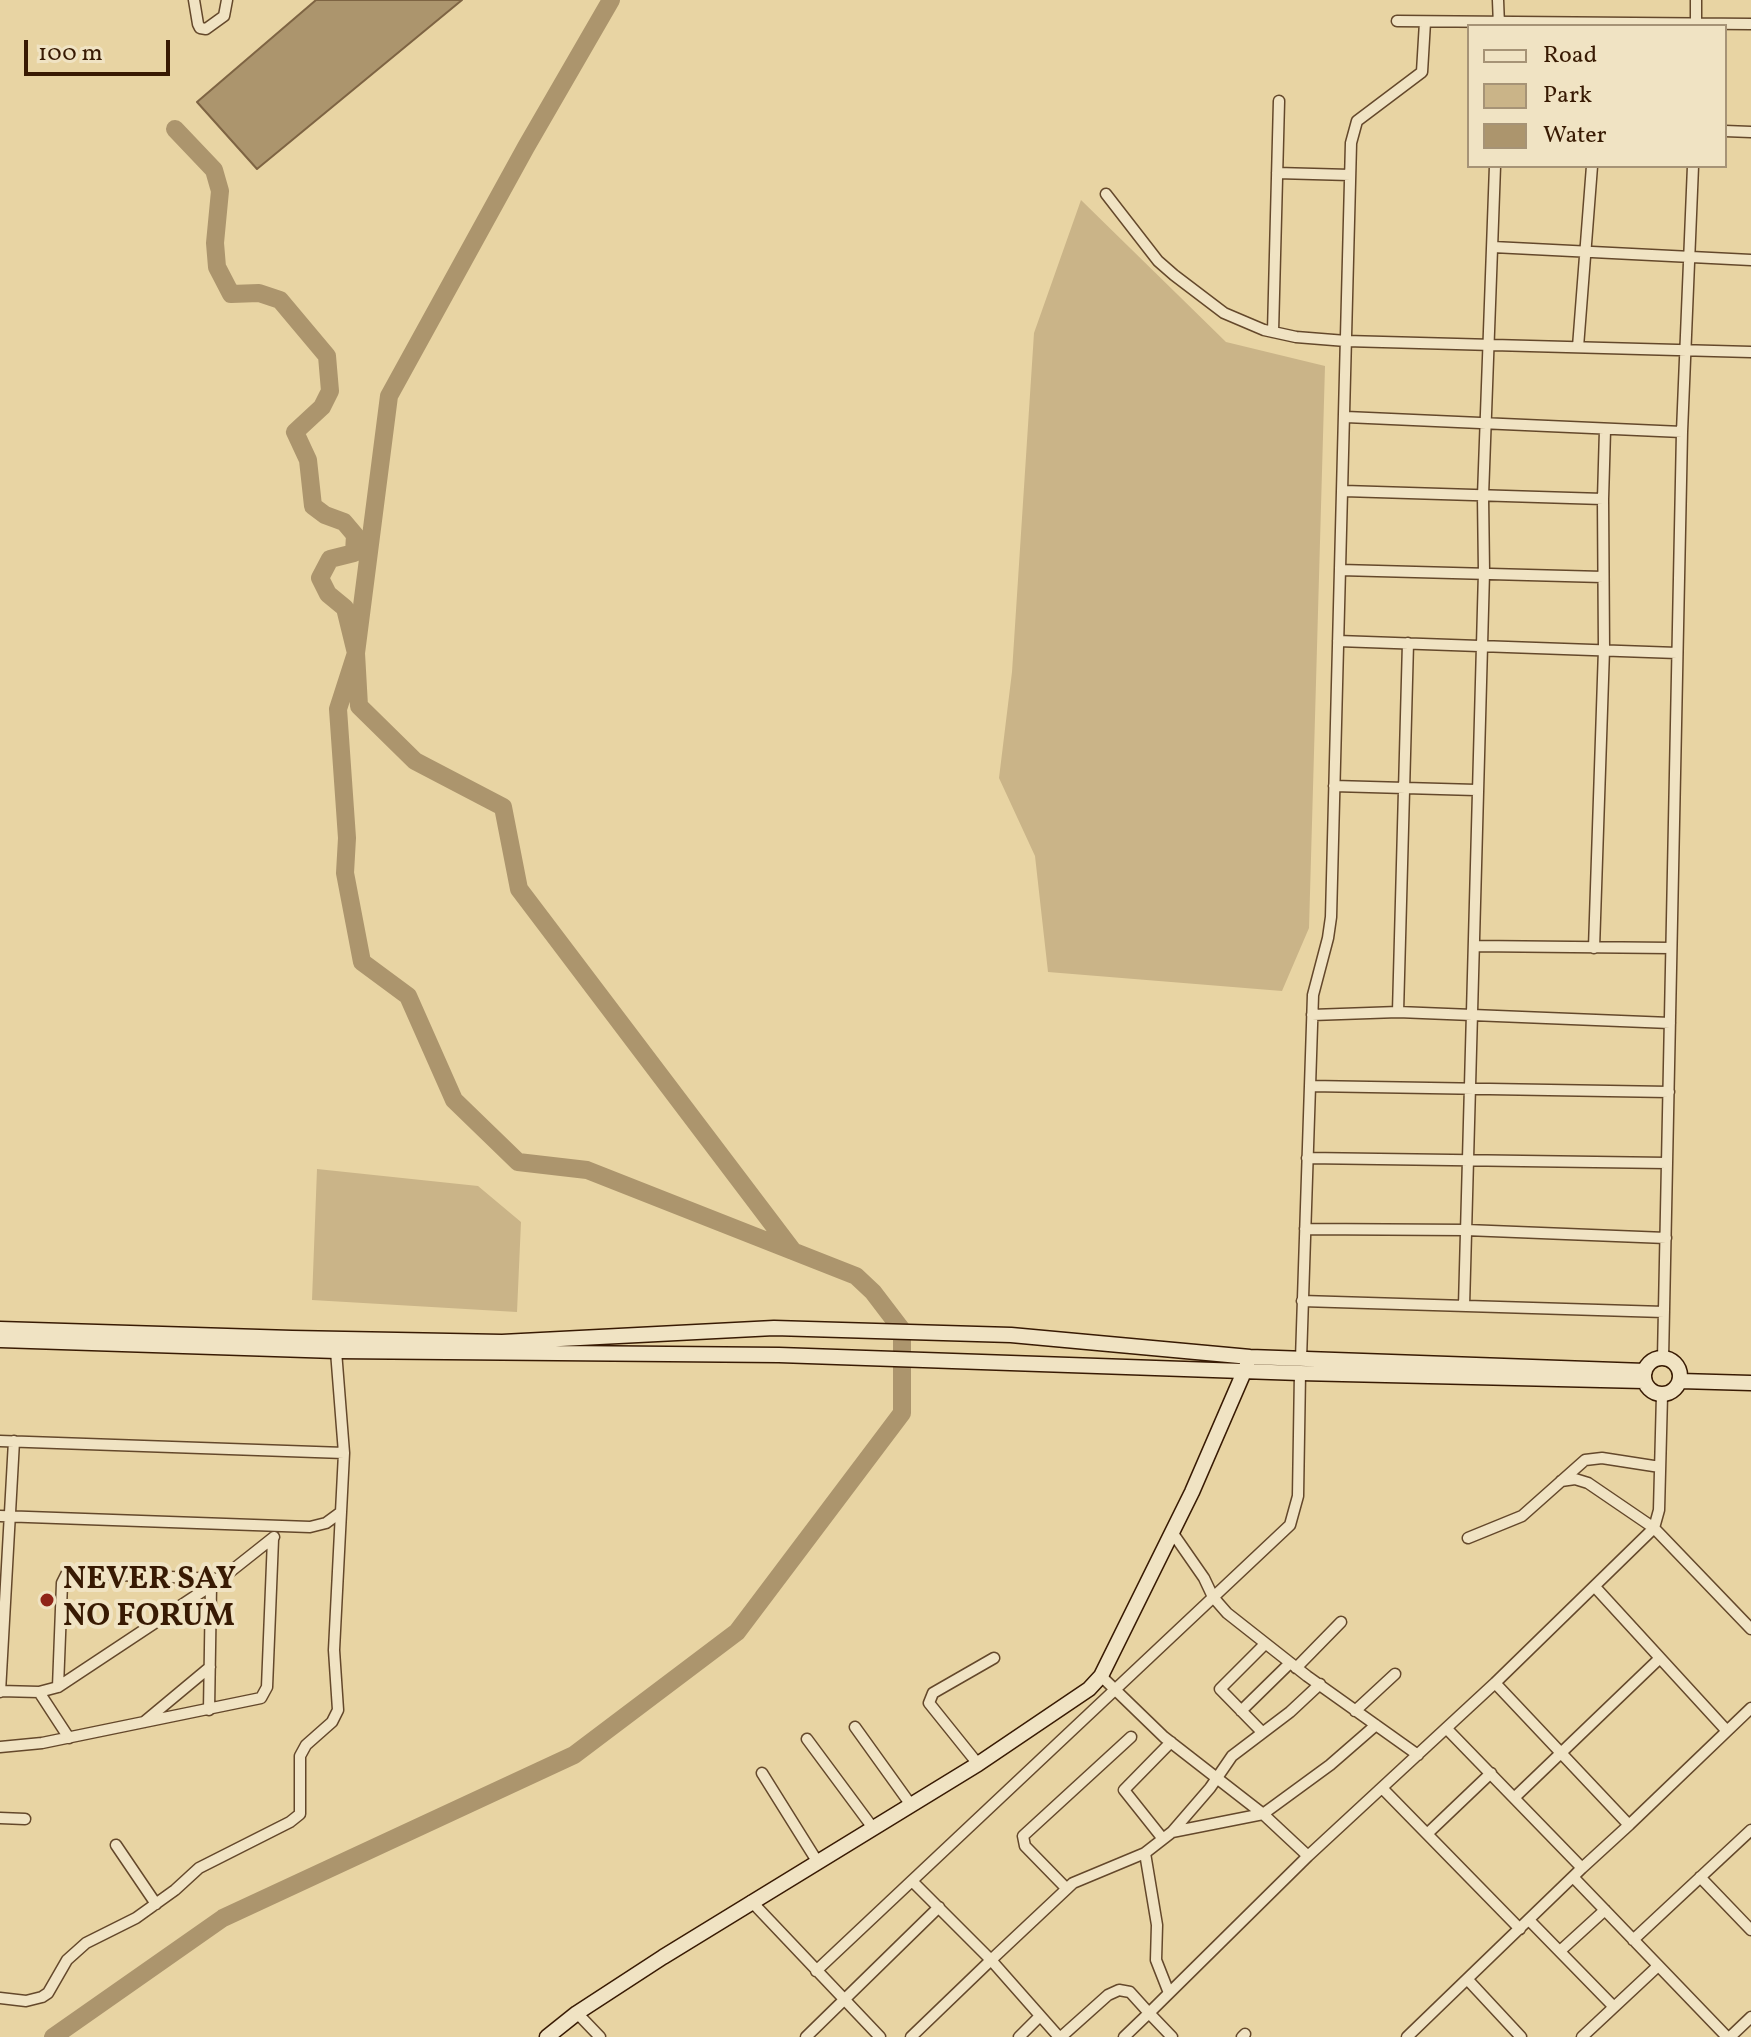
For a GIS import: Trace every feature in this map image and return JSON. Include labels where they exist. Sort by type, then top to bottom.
[{"type":"main road","points":[[0,1329],[502,1342],[774,1328],[1033,1337],[1247,1364]]},
{"type":"main road","points":[[0,1340],[336,1351],[779,1355],[1644,1376]]},
{"type":"main road","points":[[1644,1376],[1650,1363],[1663,1358],[1674,1362],[1680,1376]]},
{"type":"main road","points":[[547,2037],[577,2013],[751,1901],[978,1764],[1078,1699],[1101,1676],[1192,1492],[1247,1364]]},
{"type":"main road","points":[[1680,1376],[1751,1373]]},
{"type":"main road","points":[[1644,1376],[1654,1393],[1662,1395],[1671,1392],[1680,1376]]},
{"type":"main road","points":[[1680,1376],[1751,1383]]},
{"type":"street","points":[[194,0],[198,24],[206,29],[224,16],[227,0]]},
{"type":"street","points":[[1498,0],[1499,24]]},
{"type":"street","points":[[1696,0],[1696,24],[1751,24]]},
{"type":"street","points":[[1397,21],[1474,24]]},
{"type":"street","points":[[816,1971],[1279,1536],[1294,1517],[1298,1496],[1312,1015],[1314,983],[1331,917],[1352,133],[1357,121],[1422,72],[1425,22]]},
{"type":"street","points":[[1273,332],[1279,101]]},
{"type":"street","points":[[1727,131],[1751,132]]},
{"type":"street","points":[[1464,1306],[1484,572],[1483,496],[1495,168]]},
{"type":"street","points":[[1578,347],[1592,168]]},
{"type":"street","points":[[1663,1358],[1682,432],[1693,168]]},
{"type":"street","points":[[1277,173],[1350,175]]},
{"type":"street","points":[[1106,194],[1158,261],[1174,275],[1224,313],[1273,332],[1346,341],[1751,352]]},
{"type":"street","points":[[1493,247],[1751,260]]},
{"type":"street","points":[[1346,417],[1682,432]]},
{"type":"street","points":[[1594,948],[1604,649],[1605,430]]},
{"type":"street","points":[[1344,491],[1603,499]]},
{"type":"street","points":[[1340,570],[1603,577]]},
{"type":"street","points":[[1338,641],[1677,653]]},
{"type":"street","points":[[1398,1012],[1408,643]]},
{"type":"street","points":[[1334,786],[1476,790]]},
{"type":"street","points":[[1474,946],[1671,948]]},
{"type":"street","points":[[1312,1015],[1398,1012],[1670,1023]]},
{"type":"street","points":[[1310,1086],[1669,1092]]},
{"type":"street","points":[[1307,1158],[1667,1163]]},
{"type":"street","points":[[1305,1229],[1466,1230],[1666,1238]]},
{"type":"street","points":[[1302,1301],[1664,1312]]},
{"type":"street","points":[[0,1998],[26,2001],[42,1997],[48,1993],[67,1960],[86,1943],[123,1926],[156,1904],[199,1868],[300,1814],[300,1756],[306,1745],[332,1722],[338,1710],[334,1650],[344,1453],[336,1351]]},
{"type":"street","points":[[1124,2037],[1308,1856],[1447,1729],[1654,1528],[1659,1510],[1662,1395]]},
{"type":"street","points":[[0,1441],[344,1453]]},
{"type":"street","points":[[14,1441],[5,1516],[0,1692],[39,1692],[58,1687],[216,1582],[273,1539]]},
{"type":"street","points":[[1468,1538],[1522,1516],[1578,1466],[1592,1458],[1660,1467]]},
{"type":"street","points":[[1561,1481],[1575,1479],[1588,1483],[1654,1528],[1751,1629]]},
{"type":"street","points":[[5,1516],[310,1527],[326,1523],[341,1512]]},
{"type":"street","points":[[0,1747],[69,1738],[254,1701],[265,1694],[275,1527]]},
{"type":"street","points":[[1172,1532],[1204,1578],[1213,1597],[1227,1613],[1293,1666],[1418,1755]]},
{"type":"street","points":[[58,1687],[62,1583],[67,1573],[216,1582]]},
{"type":"street","points":[[209,1710],[216,1582]]},
{"type":"street","points":[[1595,1587],[1727,1731]]},
{"type":"street","points":[[1241,1711],[1341,1622]]},
{"type":"street","points":[[1262,1732],[1221,1692],[1221,1685],[1265,1644]]},
{"type":"street","points":[[978,1764],[929,1703],[933,1693],[994,1658]]},
{"type":"street","points":[[1514,1798],[1660,1658]]},
{"type":"street","points":[[142,1723],[210,1667]]},
{"type":"street","points":[[1355,1711],[1395,1674]]},
{"type":"street","points":[[1101,1676],[1171,1742],[1263,1814],[1308,1856]]},
{"type":"street","points":[[1495,1683],[1629,1825]]},
{"type":"street","points":[[911,2037],[1066,1888],[1145,1853],[1168,1836],[1232,1756],[1290,1712],[1320,1684]]},
{"type":"street","points":[[39,1692],[69,1738]]},
{"type":"street","points":[[1407,2037],[1751,1708]]},
{"type":"street","points":[[1168,1836],[1263,1814],[1330,1765],[1376,1725]]},
{"type":"street","points":[[855,1727],[911,1805]]},
{"type":"street","points":[[1447,1729],[1582,1868]]},
{"type":"street","points":[[1066,1888],[1025,1846],[1023,1836],[1131,1737]]},
{"type":"street","points":[[807,1739],[873,1828]]},
{"type":"street","points":[[1168,1836],[1124,1790],[1171,1742]]},
{"type":"street","points":[[762,1773],[817,1861]]},
{"type":"street","points":[[1427,1834],[1491,1773]]},
{"type":"street","points":[[1382,1788],[1520,1929]]},
{"type":"street","points":[[0,1818],[25,1819]]},
{"type":"street","points":[[1633,1940],[1751,1830]]},
{"type":"street","points":[[116,1845],[156,1904]]},
{"type":"street","points":[[1145,1853],[1157,1925],[1156,1960],[1169,1993]]},
{"type":"street","points":[[1573,1877],[1728,2037],[1751,2017]]},
{"type":"street","points":[[1700,1877],[1751,1930]]},
{"type":"street","points":[[912,1881],[991,1960],[1060,2037],[1108,1995],[1119,1990],[1130,1992],[1172,2037]]},
{"type":"street","points":[[751,1901],[880,2037]]},
{"type":"street","points":[[806,2037],[939,1907]]},
{"type":"street","points":[[1560,1951],[1605,1910]]},
{"type":"street","points":[[1529,1920],[1614,2007]]},
{"type":"street","points":[[1582,2037],[1658,1966]]},
{"type":"street","points":[[1468,1980],[1521,2037]]},
{"type":"street","points":[[577,2013],[600,2037]]},
{"type":"street","points":[[1019,2037],[1040,2016]]},
{"type":"green space","points":[[1081,200],[1226,342],[1325,366],[1309,928],[1282,991],[1048,972],[1035,856],[999,778],[1012,672],[1034,333]]},
{"type":"green space","points":[[317,1169],[478,1186],[521,1222],[517,1312],[312,1300]]},
{"type":"water","points":[[316,0],[462,0],[257,169],[197,102]]},
{"type":"waterway","points":[[611,0],[389,396],[356,653],[359,706],[415,761],[503,807],[519,889],[793,1251]]},
{"type":"waterway","points":[[53,2037],[223,1918],[574,1755],[737,1632],[902,1413],[902,1330],[873,1292],[856,1276],[587,1170],[518,1162],[454,1100],[408,996],[362,962],[345,873],[347,838],[338,709],[356,653],[345,608],[328,594],[320,578],[330,559],[354,553],[355,535],[344,522],[325,515],[313,506],[308,460],[295,432],[322,407],[330,391],[327,356],[280,300],[259,293],[231,294],[217,267],[215,243],[220,191],[214,170],[175,129]]},
{"type":"place","name":"NEVER SAY NO FORUM","points":[[47,1600]]}]
